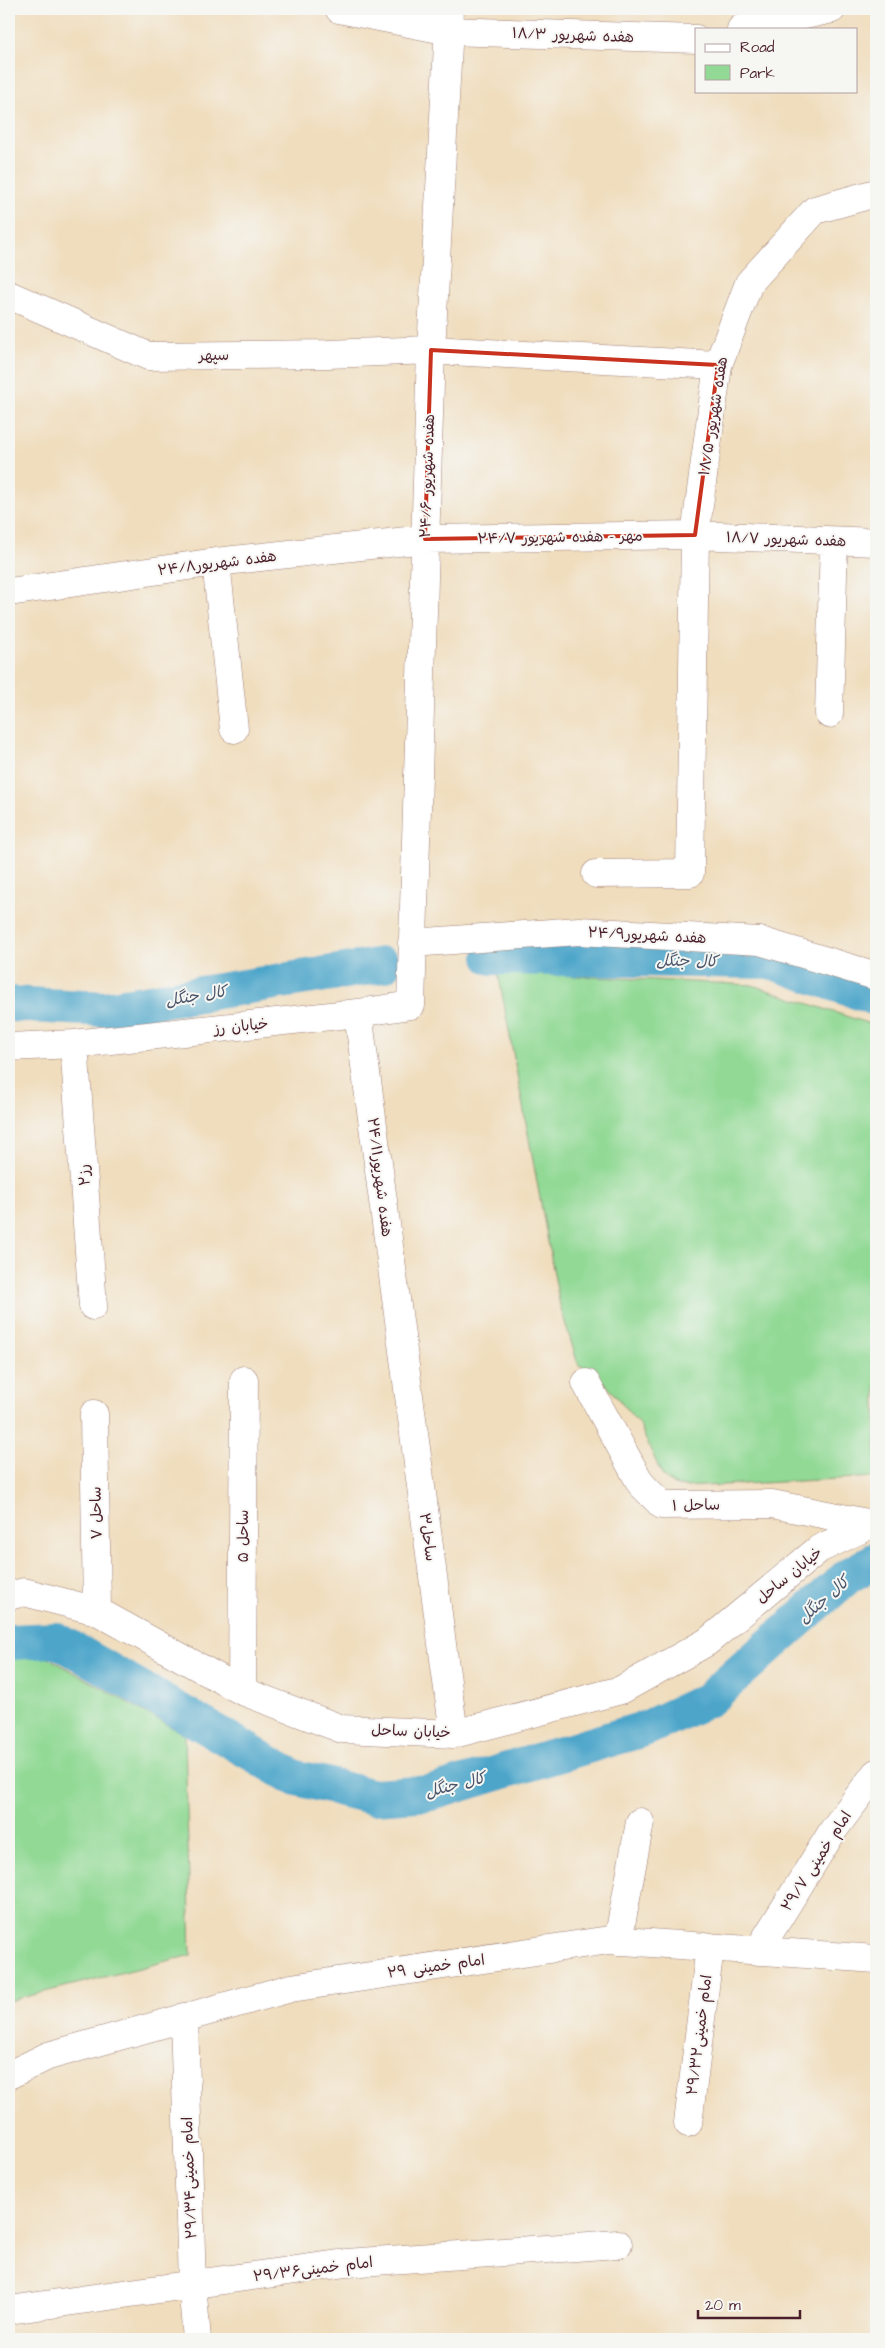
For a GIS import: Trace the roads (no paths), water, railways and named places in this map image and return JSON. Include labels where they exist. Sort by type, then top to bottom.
[{"type":"street","name":"هفده شهریور ۱۸/۳","points":[[339,9],[450,20],[695,38]]},
{"type":"street","points":[[746,28],[832,9]]},
{"type":"street","name":"هفده شهریور ۲۴/۶","points":[[412,943],[431,350],[450,20]]},
{"type":"street","name":"هفده شهریور ۱۸/۵","points":[[596,874],[690,873],[695,535],[718,365],[749,283],[815,210],[876,193]]},
{"type":"street","name":"سپهر","points":[[9,295],[148,356],[328,354],[431,350],[718,365]]},
{"type":"street","name":"مهر - هفده شهریور ۲۴/۷","points":[[425,539],[695,535]]},
{"type":"street","name":"هفده شهریور ۱۸/۷","points":[[695,535],[876,542]]},
{"type":"street","name":"هفده شهریور۲۴/۸","points":[[9,592],[216,562],[425,539]]},
{"type":"street","points":[[829,714],[834,541]]},
{"type":"street","points":[[216,562],[234,729]]},
{"type":"street","name":"هفده شهریور۲۴/۹","points":[[412,943],[579,931],[760,941],[876,976]]},
{"type":"street","name":"خیابان رز","points":[[9,1047],[74,1044],[358,1013],[411,1005],[412,943]]},
{"type":"street","name":"هفده شهریور۲۴/۱۱","points":[[358,1013],[401,1341]]},
{"type":"street","name":"رز۲","points":[[74,1044],[93,1306]]},
{"type":"street","name":"ساحل۳","points":[[401,1341],[454,1734]]},
{"type":"street","name":"ساحل ۵","points":[[242,1692],[244,1380]]},
{"type":"street","name":"ساحل ۱","points":[[586,1383],[641,1484],[662,1505],[772,1504],[874,1523]]},
{"type":"street","name":"ساحل ۷","points":[[94,1414],[97,1611]]},
{"type":"street","name":"خیابان ساحل","points":[[9,1596],[24,1592],[97,1611],[242,1692],[342,1729],[454,1734],[621,1690],[707,1642],[819,1549],[874,1523]]},
{"type":"street","name":"امام خمینی ۲۹/۷","points":[[758,1951],[834,1829],[876,1773]]},
{"type":"street","points":[[618,1941],[640,1822]]},
{"type":"street","name":"امام خمینی ۲۹","points":[[9,2075],[48,2056],[291,1988],[600,1942],[618,1941],[876,1959]]},
{"type":"street","name":"امام خمینی۲۹/۳۲","points":[[688,2123],[710,1947]]},
{"type":"street","name":"امام خمینی۲۹/۳۴","points":[[184,2018],[192,2285],[197,2339]]},
{"type":"street","name":"امام خمینی۲۹/۳۶","points":[[9,2310],[346,2264],[618,2244]]},
{"type":"waterway","name":"کال جنگل","points":[[491,957],[770,961],[876,998]]},
{"type":"waterway","name":"کال جنگل","points":[[9,1004],[105,1009],[383,965]]},
{"type":"waterway","name":"کال جنگل","points":[[9,1642],[57,1640],[293,1777],[374,1797],[431,1793],[647,1728],[709,1699],[848,1576],[876,1560]]}]
